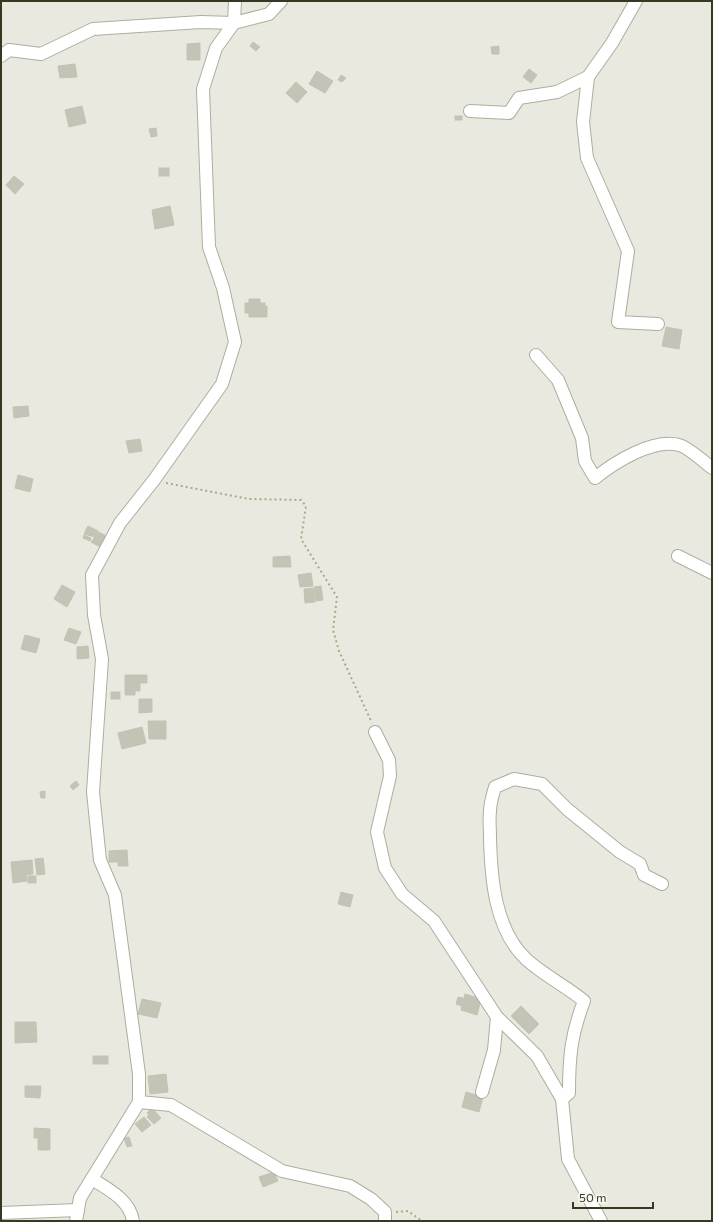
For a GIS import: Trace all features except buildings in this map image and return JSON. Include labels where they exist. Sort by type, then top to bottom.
[{"type":"street","points":[[1,1213],[77,1216],[80,1198],[139,1102],[139,1074],[115,895],[100,860],[93,792],[102,660],[94,615],[92,575],[120,523],[154,480],[222,384],[235,342],[223,288],[209,247],[203,88],[216,48],[234,23],[235,1]]},
{"type":"street","points":[[1,56],[10,50],[41,54],[93,29],[202,22],[234,23],[270,14],[281,1]]},
{"type":"street","points":[[636,1],[612,43],[588,77],[583,122],[587,158],[628,251],[618,322],[658,324]]},
{"type":"street","points":[[470,111],[509,113],[519,98],[557,92],[588,77]]},
{"type":"street","points":[[536,355],[558,380],[582,438],[585,462],[595,478],[638,450],[660,445],[679,445],[712,468]]},
{"type":"street","points":[[678,556],[712,573]]},
{"type":"street","points":[[375,732],[389,760],[390,776],[377,832],[385,868],[402,894],[434,921],[497,1017],[537,1056],[562,1099],[568,1159],[601,1221]]},
{"type":"street","points":[[562,1099],[568,1093],[569,1056],[574,1026],[584,1001],[572,991],[550,979],[526,960],[506,931],[494,893],[490,810],[495,787],[514,779],[542,784],[567,809],[620,852],[640,864],[644,875],[662,884]]},
{"type":"street","points":[[482,1092],[494,1050],[497,1017]]},
{"type":"street","points":[[139,1102],[171,1105],[282,1171],[350,1186],[371,1199],[385,1217]]},
{"type":"street","points":[[92,1179],[116,1194],[132,1211],[133,1221]]},
{"type":"path","points":[[154,480],[249,499],[302,500],[306,506],[302,539],[337,597],[334,630],[339,651],[357,688],[375,732]]},
{"type":"path","points":[[385,1217],[408,1211],[422,1221]]}]
